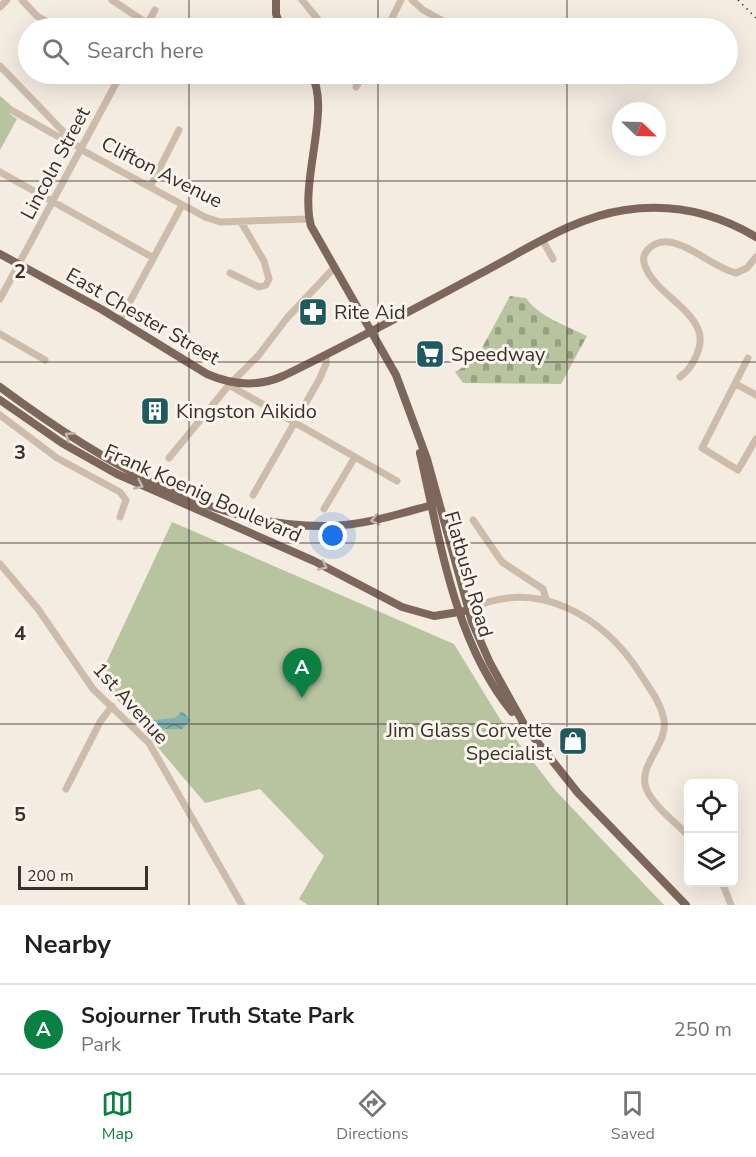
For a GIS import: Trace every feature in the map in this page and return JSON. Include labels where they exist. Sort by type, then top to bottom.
[{"type":"main road","points":[[276,0],[277,18]]},
{"type":"main road","points":[[309,219],[310,163],[318,95],[314,84]]},
{"type":"main road","name":"East Chester Street","points":[[0,254],[120,320],[201,370],[231,384],[252,384],[272,381],[326,355],[543,241],[594,217],[646,208],[678,209],[707,215],[756,237]]},
{"type":"main road","name":"Flatbush Road","points":[[309,219],[316,239],[392,367],[412,417],[441,509],[464,612]]},
{"type":"main road","name":"Frank Koenig Boulevard","points":[[0,387],[54,426],[108,458],[177,492],[237,513],[289,523],[331,526],[366,522],[432,505]]},
{"type":"main road","name":"Frank Koenig Boulevard","points":[[0,400],[76,451],[147,489],[321,565],[409,610],[429,615],[464,612]]},
{"type":"main road","name":"Flatbush Road","points":[[412,417],[432,505],[464,612],[488,676],[507,705],[583,798],[686,905]]},
{"type":"main road","points":[[432,505],[441,509]]},
{"type":"street","points":[[0,7],[7,0]]},
{"type":"street","points":[[22,0],[41,18]]},
{"type":"street","points":[[112,0],[137,18]]},
{"type":"street","points":[[302,0],[317,18]]},
{"type":"street","points":[[392,18],[401,0]]},
{"type":"street","points":[[412,0],[423,10],[438,18]]},
{"type":"street","points":[[152,18],[155,10]]},
{"type":"street","name":"Clifton Avenue","points":[[0,66],[80,149],[211,220],[241,222],[309,219]]},
{"type":"street","name":"Lincoln Street","points":[[0,299],[116,84]]},
{"type":"street","points":[[13,111],[80,149]]},
{"type":"street","points":[[150,187],[179,130]]},
{"type":"street","points":[[0,172],[152,257]]},
{"type":"street","points":[[120,320],[182,205]]},
{"type":"street","points":[[230,273],[255,287],[264,287],[269,279],[264,261],[241,222]]},
{"type":"street","points":[[543,241],[553,260]]},
{"type":"street","points":[[680,377],[693,362],[700,335],[694,322],[650,275],[644,263],[646,252],[655,244],[673,243],[736,273],[747,268],[756,257]]},
{"type":"street","points":[[169,458],[231,384],[258,356],[287,318],[334,268]]},
{"type":"street","points":[[0,334],[45,360]]},
{"type":"street","points":[[252,495],[323,372],[326,355]]},
{"type":"street","points":[[748,358],[702,448],[704,452],[738,470],[756,439]]},
{"type":"street","name":"East Chester Street","points":[[231,384],[294,424],[397,481]]},
{"type":"street","points":[[736,384],[756,395]]},
{"type":"street","points":[[0,415],[57,458],[120,492],[126,500],[120,517]]},
{"type":"street","points":[[324,509],[355,457]]},
{"type":"street","points":[[473,520],[502,561],[543,589],[546,599]]},
{"type":"street","points":[[0,576],[2,566]]},
{"type":"street","name":"1st Avenue","points":[[2,566],[38,609],[89,684],[149,742],[242,905]]},
{"type":"street","points":[[464,612],[514,598],[546,599],[581,614],[609,634],[630,658],[657,701],[664,727],[661,742],[648,766],[645,782],[653,799],[686,833]]},
{"type":"street","points":[[66,789],[100,722],[112,706]]},
{"type":"street","points":[[724,887],[731,905]]},
{"type":"green space","points":[[0,96],[14,108],[10,114],[17,119],[0,150]]},
{"type":"green space","points":[[510,296],[526,298],[546,316],[587,336],[561,384],[463,383],[455,372],[476,359]]},
{"type":"green space","points":[[172,522],[454,644],[500,719],[555,790],[664,905],[308,905],[299,899],[324,856],[260,789],[205,803],[99,678]]},
{"type":"water","points":[[182,711],[191,720],[182,729],[161,729],[154,732],[145,721],[175,718]]},
{"type":"railway","points":[[738,0],[756,18]]},
{"type":"place","name":"Rite Aid","points":[[313,312]]},
{"type":"place","name":"Speedway","points":[[430,354]]},
{"type":"place","name":"Kingston Aikido","points":[[155,411]]},
{"type":"place","name":"Sojourner Truth State Park","points":[[302,698]]},
{"type":"place","name":"Jim Glass Corvette Specialist","points":[[573,741]]}]
